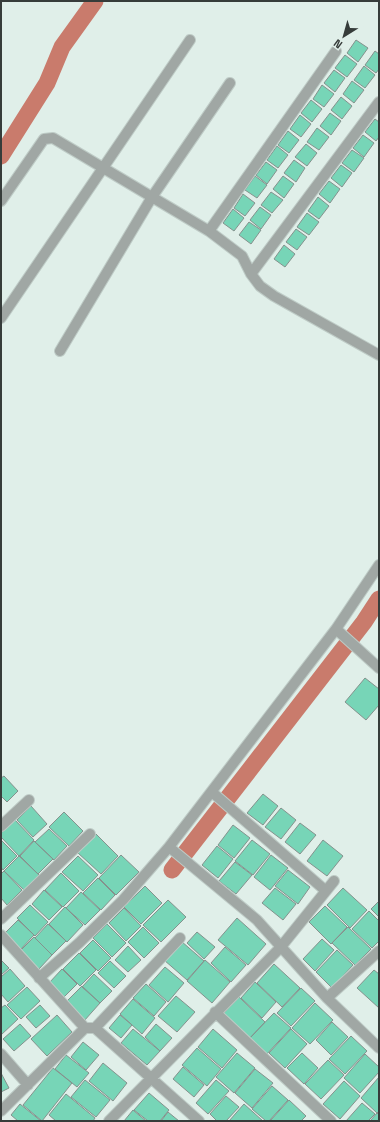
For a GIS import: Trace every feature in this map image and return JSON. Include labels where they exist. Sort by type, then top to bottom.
[{"type":"street","points":[[1,318],[102,167],[190,40]]},
{"type":"street","points":[[209,231],[336,51]]},
{"type":"street","points":[[60,351],[152,197],[230,83]]},
{"type":"street","points":[[251,274],[379,102]]},
{"type":"street","points":[[1,201],[44,140],[53,138],[209,231],[242,256],[251,274],[260,286],[274,296],[379,355]]},
{"type":"street","points":[[39,978],[79,943],[124,900],[169,847],[340,632],[379,565]]},
{"type":"street","points":[[340,632],[379,668]]},
{"type":"street","points":[[213,793],[326,891]]},
{"type":"street","points":[[1,826],[29,800]]},
{"type":"street","points":[[1,919],[90,834]]},
{"type":"street","points":[[169,847],[257,920],[280,948],[327,998],[379,1048]]},
{"type":"street","points":[[109,1121],[215,1012],[280,948],[334,881]]},
{"type":"street","points":[[1,935],[39,978],[90,1028],[199,1121]]},
{"type":"street","points":[[1,1111],[90,1028],[180,938]]},
{"type":"street","points":[[327,998],[379,951]]},
{"type":"street","points":[[215,1012],[331,1121]]},
{"type":"street","points":[[1,1054],[28,1085]]},
{"type":"building","points":[[356,40],[368,48],[358,62],[347,53]]},
{"type":"building","points":[[375,51],[379,54],[379,69],[376,73],[365,65]]},
{"type":"building","points":[[345,55],[357,64],[347,77],[335,68]]},
{"type":"building","points":[[364,66],[375,75],[365,88],[354,80]]},
{"type":"building","points":[[334,70],[345,78],[335,92],[324,83]]},
{"type":"building","points":[[352,81],[364,90],[354,103],[343,94]]},
{"type":"building","points":[[322,85],[334,94],[324,107],[313,99]]},
{"type":"building","points":[[341,97],[352,106],[342,119],[331,110]]},
{"type":"building","points":[[311,100],[322,109],[312,122],[301,113]]},
{"type":"building","points":[[330,113],[341,121],[331,135],[320,126]]},
{"type":"building","points":[[300,115],[311,124],[301,137],[290,129]]},
{"type":"building","points":[[375,119],[379,122],[379,137],[376,141],[365,132]]},
{"type":"building","points":[[317,128],[329,137],[319,150],[307,142]]},
{"type":"building","points":[[288,131],[299,140],[289,153],[278,145]]},
{"type":"building","points":[[363,135],[374,143],[364,157],[353,148]]},
{"type":"building","points":[[306,144],[317,153],[307,166],[295,157]]},
{"type":"building","points":[[277,146],[288,155],[278,168],[267,160]]},
{"type":"building","points":[[352,150],[364,158],[354,172],[342,163]]},
{"type":"building","points":[[294,160],[305,168],[296,182],[284,173]]},
{"type":"building","points":[[266,162],[277,170],[267,184],[256,175]]},
{"type":"building","points":[[341,165],[352,173],[342,187],[331,178]]},
{"type":"building","points":[[255,176],[267,185],[257,198],[245,190]]},
{"type":"building","points":[[283,176],[294,184],[284,198],[273,189]]},
{"type":"building","points":[[329,181],[340,189],[330,203],[319,194]]},
{"type":"building","points":[[271,192],[283,200],[272,213],[261,205]]},
{"type":"building","points":[[243,194],[255,203],[245,216],[234,208]]},
{"type":"building","points":[[318,197],[329,206],[319,219],[308,211]]},
{"type":"building","points":[[260,207],[271,215],[261,229],[250,220]]},
{"type":"building","points":[[233,209],[244,218],[234,231],[223,223]]},
{"type":"building","points":[[307,213],[319,222],[309,235],[297,227]]},
{"type":"building","points":[[249,222],[261,230],[251,244],[239,235]]},
{"type":"building","points":[[296,229],[307,237],[297,250],[286,242]]},
{"type":"building","points":[[284,245],[295,254],[285,267],[274,259]]},
{"type":"building","points":[[365,678],[379,689],[379,705],[366,720],[345,702]]},
{"type":"building","points":[[4,776],[18,791],[7,802],[1,796],[1,778]]},
{"type":"building","points":[[263,794],[278,806],[263,825],[247,813]]},
{"type":"building","points":[[31,806],[47,824],[33,837],[17,820]]},
{"type":"building","points":[[281,808],[296,820],[281,839],[265,827]]},
{"type":"building","points":[[64,812],[83,831],[69,846],[49,827]]},
{"type":"building","points":[[15,820],[34,840],[19,856],[1,837],[1,833]]},
{"type":"building","points":[[300,823],[316,835],[300,854],[285,842]]},
{"type":"building","points":[[233,825],[250,838],[234,858],[218,845]]},
{"type":"building","points":[[49,829],[67,846],[54,860],[35,842]]},
{"type":"building","points":[[96,834],[118,856],[101,874],[78,853]]},
{"type":"building","points":[[1,840],[17,856],[3,870],[1,867]]},
{"type":"building","points":[[252,840],[270,854],[253,875],[235,861]]},
{"type":"building","points":[[323,840],[343,856],[327,876],[307,861]]},
{"type":"building","points":[[34,841],[53,859],[38,874],[20,856]]},
{"type":"building","points":[[217,846],[233,859],[218,878],[202,865]]},
{"type":"building","points":[[121,855],[139,872],[116,895],[99,878]]},
{"type":"building","points":[[271,855],[288,868],[270,890],[254,877]]},
{"type":"building","points":[[19,856],[39,875],[24,890],[4,871]]},
{"type":"building","points":[[78,856],[98,875],[83,891],[62,872]]},
{"type":"building","points":[[235,862],[252,875],[236,894],[219,881]]},
{"type":"building","points":[[288,870],[310,887],[298,904],[275,886]]},
{"type":"building","points":[[4,871],[22,890],[7,905],[1,898],[1,874]]},
{"type":"building","points":[[61,873],[79,891],[63,907],[45,890]]},
{"type":"building","points":[[98,878],[115,895],[101,910],[83,893]]},
{"type":"building","points":[[145,886],[162,903],[141,924],[124,907]]},
{"type":"building","points":[[275,888],[296,904],[283,920],[262,903]]},
{"type":"building","points":[[343,888],[367,910],[350,928],[327,905]]},
{"type":"building","points":[[44,890],[62,907],[49,920],[32,904]]},
{"type":"building","points":[[81,892],[100,910],[85,925],[66,908]]},
{"type":"building","points":[[168,900],[186,917],[161,942],[143,925]]},
{"type":"building","points":[[379,901],[379,917],[371,909]]},
{"type":"building","points":[[30,905],[48,922],[35,936],[17,918]]},
{"type":"building","points":[[325,906],[347,927],[331,944],[309,922]]},
{"type":"building","points":[[65,907],[83,925],[67,942],[49,924]]},
{"type":"building","points":[[124,908],[141,926],[126,941],[109,923]]},
{"type":"building","points":[[369,911],[379,921],[379,941],[372,948],[352,929]]},
{"type":"building","points":[[237,918],[266,944],[248,965],[218,940]]},
{"type":"building","points":[[18,920],[34,935],[20,950],[4,934]]},
{"type":"building","points":[[48,924],[66,941],[52,955],[35,938]]},
{"type":"building","points":[[107,924],[126,943],[112,957],[93,938]]},
{"type":"building","points":[[143,927],[159,943],[144,958],[128,942]]},
{"type":"building","points":[[348,927],[371,949],[355,965],[332,943]]},
{"type":"building","points":[[197,932],[215,947],[204,959],[187,943]]},
{"type":"building","points":[[34,937],[52,955],[39,969],[20,951]]},
{"type":"building","points":[[322,939],[334,950],[315,971],[303,959]]},
{"type":"building","points":[[93,940],[111,958],[98,971],[80,953]]},
{"type":"building","points":[[181,941],[204,961],[187,980],[164,960]]},
{"type":"building","points":[[128,946],[141,960],[128,972],[115,960]]},
{"type":"building","points":[[225,947],[246,965],[231,982],[211,963]]},
{"type":"building","points":[[337,950],[353,965],[332,988],[316,972]]},
{"type":"building","points":[[79,953],[96,970],[80,986],[63,969]]},
{"type":"building","points":[[1,960],[9,968],[1,975]]},
{"type":"building","points":[[205,960],[230,982],[212,1003],[187,981]]},
{"type":"building","points":[[110,961],[126,976],[114,988],[98,973]]},
{"type":"building","points":[[274,964],[300,988],[282,1007],[257,983]]},
{"type":"building","points":[[165,967],[184,983],[168,1002],[149,985]]},
{"type":"building","points":[[10,969],[25,986],[8,1002],[1,994],[1,977]]},
{"type":"building","points":[[62,969],[77,984],[63,998],[49,983]]},
{"type":"building","points":[[374,970],[379,974],[379,1008],[357,988]]},
{"type":"building","points":[[94,974],[112,991],[100,1003],[82,987]]},
{"type":"building","points":[[255,982],[276,1002],[262,1018],[241,998]]},
{"type":"building","points":[[146,984],[166,1002],[154,1016],[133,998]]},
{"type":"building","points":[[82,986],[100,1003],[84,1021],[65,1003]]},
{"type":"building","points":[[27,987],[40,1001],[21,1019],[7,1005]]},
{"type":"building","points":[[301,988],[315,1001],[291,1026],[277,1013]]},
{"type":"building","points":[[176,996],[195,1012],[177,1032],[158,1016]]},
{"type":"building","points":[[239,997],[265,1022],[249,1039],[222,1015]]},
{"type":"building","points":[[133,999],[155,1018],[142,1034],[120,1014]]},
{"type":"building","points":[[315,1003],[333,1020],[310,1044],[292,1028]]},
{"type":"building","points":[[5,1005],[18,1019],[1,1035],[1,1008]]},
{"type":"building","points":[[40,1005],[50,1016],[36,1028],[26,1017]]},
{"type":"building","points":[[274,1013],[291,1028],[266,1055],[249,1039]]},
{"type":"building","points":[[57,1015],[72,1032],[47,1056],[31,1039]]},
{"type":"building","points":[[120,1015],[132,1025],[121,1038],[109,1028]]},
{"type":"building","points":[[332,1022],[348,1037],[331,1055],[316,1040]]},
{"type":"building","points":[[20,1024],[31,1036],[14,1051],[3,1039]]},
{"type":"building","points":[[156,1024],[172,1038],[160,1051],[145,1037]]},
{"type":"building","points":[[133,1029],[160,1051],[147,1065],[121,1043]]},
{"type":"building","points":[[213,1029],[237,1050],[222,1068],[198,1047]]},
{"type":"building","points":[[291,1029],[307,1044],[285,1068],[269,1053]]},
{"type":"building","points":[[351,1036],[367,1051],[345,1074],[329,1059]]},
{"type":"building","points":[[83,1042],[99,1055],[86,1070],[71,1057]]},
{"type":"building","points":[[197,1048],[221,1069],[207,1086],[182,1065]]},
{"type":"building","points":[[237,1053],[255,1068],[234,1093],[216,1077]]},
{"type":"building","points":[[302,1053],[318,1068],[304,1084],[287,1068]]},
{"type":"building","points":[[365,1054],[379,1067],[379,1072],[360,1093],[344,1078]]},
{"type":"building","points":[[66,1055],[89,1073],[77,1087],[55,1069]]},
{"type":"building","points":[[328,1060],[344,1075],[321,1099],[305,1084]]},
{"type":"building","points":[[103,1063],[127,1083],[113,1101],[89,1081]]},
{"type":"building","points":[[183,1067],[204,1085],[194,1097],[173,1079]]},
{"type":"building","points":[[53,1068],[72,1083],[42,1121],[23,1105]]},
{"type":"building","points":[[255,1069],[273,1083],[252,1108],[235,1093]]},
{"type":"building","points":[[1,1073],[9,1088],[1,1092]]},
{"type":"building","points":[[379,1077],[379,1111],[377,1113],[361,1098]]},
{"type":"building","points":[[85,1080],[110,1100],[96,1117],[71,1097]]},
{"type":"building","points":[[216,1080],[229,1091],[208,1114],[196,1103]]},
{"type":"building","points":[[344,1081],[360,1096],[340,1119],[323,1104]]},
{"type":"building","points":[[272,1086],[288,1100],[269,1121],[266,1121],[252,1109]]},
{"type":"building","points":[[149,1093],[169,1110],[160,1121],[148,1121],[134,1110]]},
{"type":"building","points":[[66,1094],[95,1118],[93,1121],[56,1121],[49,1115]]},
{"type":"building","points":[[226,1096],[239,1107],[226,1121],[217,1121],[210,1114]]},
{"type":"building","points":[[289,1100],[306,1116],[301,1121],[270,1121]]},
{"type":"building","points":[[362,1103],[375,1114],[368,1121],[346,1121]]},
{"type":"building","points":[[20,1104],[41,1121],[18,1121],[11,1115]]},
{"type":"building","points":[[244,1104],[263,1121],[229,1121]]},
{"type":"building","points":[[133,1110],[146,1121],[124,1121]]},
{"type":"building","points":[[168,1112],[179,1121],[161,1121]]},
{"type":"building","points":[[377,1113],[379,1115],[379,1121],[370,1121]]},
{"type":"waterway","points":[[1,156],[47,83],[62,47],[95,1]]},
{"type":"waterway","points":[[172,870],[364,622],[379,599]]}]
